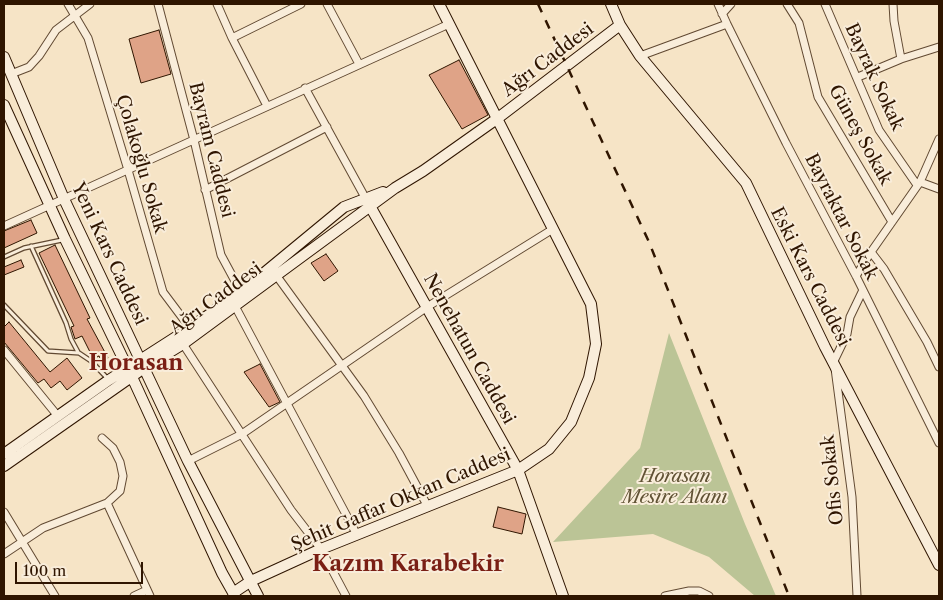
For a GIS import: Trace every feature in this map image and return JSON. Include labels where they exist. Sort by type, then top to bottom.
[{"type":"main road","name":"Şehit Gaffar Okkan Caddesi","points":[[234,594],[251,582],[321,549],[518,470],[549,449],[571,422],[589,378],[596,344],[591,304],[439,4]]},
{"type":"main road","name":"Eski Kars Caddesi","points":[[611,4],[620,25],[640,56],[746,183],[825,347],[939,565]]},
{"type":"main road","name":"Ağrı Caddesi","points":[[4,466],[190,328],[276,275],[368,203],[423,171],[498,118],[620,25]]},
{"type":"main road","name":"Yeni Kars Caddesi","points":[[4,57],[64,200],[188,461],[258,596]]},
{"type":"main road","name":"Yeni Kars Caddesi","points":[[4,105],[222,573],[234,594]]},
{"type":"main road","name":"Ağrı Caddesi","points":[[142,364],[183,344],[235,306],[243,295],[344,207],[368,203]]},
{"type":"main road","name":"Nenehatun Caddesi","points":[[368,203],[518,470],[563,596]]},
{"type":"main road","name":"Ağrı Caddesi","points":[[4,454],[109,380],[130,372]]},
{"type":"street","name":"Çolakoğlu Sokak","points":[[68,4],[88,38],[163,292],[190,328]]},
{"type":"street","points":[[12,74],[29,67],[56,30],[90,4]]},
{"type":"street","name":"Bayram Caddesi","points":[[158,4],[194,140],[221,255],[243,295]]},
{"type":"street","points":[[217,4],[267,106]]},
{"type":"street","points":[[232,38],[301,4]]},
{"type":"street","points":[[328,4],[359,64]]},
{"type":"street","name":"Bayraktar Sokak","points":[[718,4],[786,143],[856,276],[862,292],[939,443]]},
{"type":"street","points":[[722,14],[731,4]]},
{"type":"street","name":"Güneş Sokak","points":[[787,4],[799,23],[818,97],[892,222]]},
{"type":"street","name":"Bayrak Sokak","points":[[826,4],[879,130],[918,184]]},
{"type":"street","points":[[893,4],[901,59]]},
{"type":"street","points":[[4,226],[449,24]]},
{"type":"street","points":[[640,56],[727,24]]},
{"type":"street","points":[[858,77],[901,59],[939,47]]},
{"type":"street","points":[[305,88],[368,203]]},
{"type":"street","points":[[205,190],[327,127]]},
{"type":"street","points":[[856,276],[918,184],[939,139]]},
{"type":"street","points":[[918,184],[939,189]]},
{"type":"street","points":[[188,461],[242,434],[427,307],[553,229]]},
{"type":"street","points":[[871,252],[884,270],[927,342],[939,367]]},
{"type":"street","points":[[276,275],[364,396],[394,445],[428,507]]},
{"type":"street","points":[[834,362],[847,334],[850,317],[862,292]]},
{"type":"street","points":[[235,306],[357,535]]},
{"type":"street","points":[[183,344],[291,510],[321,549],[346,596]]},
{"type":"street","points":[[4,350],[57,415]]},
{"type":"street","name":"Ofis Sokak","points":[[834,362],[852,497],[857,596]]},
{"type":"street","points":[[4,554],[43,528],[107,503],[120,491],[123,476],[120,462],[113,448],[102,438]]},
{"type":"street","points":[[107,503],[149,593],[134,596]]},
{"type":"street","points":[[4,512],[56,596]]},
{"type":"street","points":[[665,596],[699,591],[709,596]]},
{"type":"lane","points":[[4,257],[31,246],[65,239]]},
{"type":"lane","points":[[31,246],[78,353]]},
{"type":"lane","points":[[4,304],[48,351],[78,353],[90,360],[109,380]]},
{"type":"green space","name":"Horasan Mesire Alanı","points":[[669,333],[745,524],[776,596],[755,596],[709,557],[653,534],[553,542],[640,448]]},
{"type":"building","points":[[159,30],[171,74],[141,83],[129,39]]},
{"type":"building","points":[[459,60],[488,115],[462,129],[429,75]]},
{"type":"building","points":[[31,220],[37,233],[4,248],[4,231]]},
{"type":"building","points":[[55,245],[90,318],[87,319],[108,358],[102,362],[99,356],[95,358],[93,353],[91,354],[82,336],[75,339],[71,327],[74,326],[39,253]]},
{"type":"building","points":[[326,254],[338,271],[324,281],[311,263]]},
{"type":"building","points":[[21,260],[24,267],[4,275],[4,267]]},
{"type":"building","points":[[9,322],[50,372],[67,358],[82,378],[67,390],[60,381],[51,388],[44,379],[38,383],[4,342],[4,327]]},
{"type":"building","points":[[260,364],[280,402],[269,407],[244,372]]},
{"type":"building","points":[[498,507],[526,514],[522,534],[493,527]]},
{"type":"railway","points":[[538,4],[649,242],[789,596]]},
{"type":"district","name":"Horasan","points":[[136,364]]},
{"type":"district","name":"Kazım Karabekir","points":[[408,565]]}]
